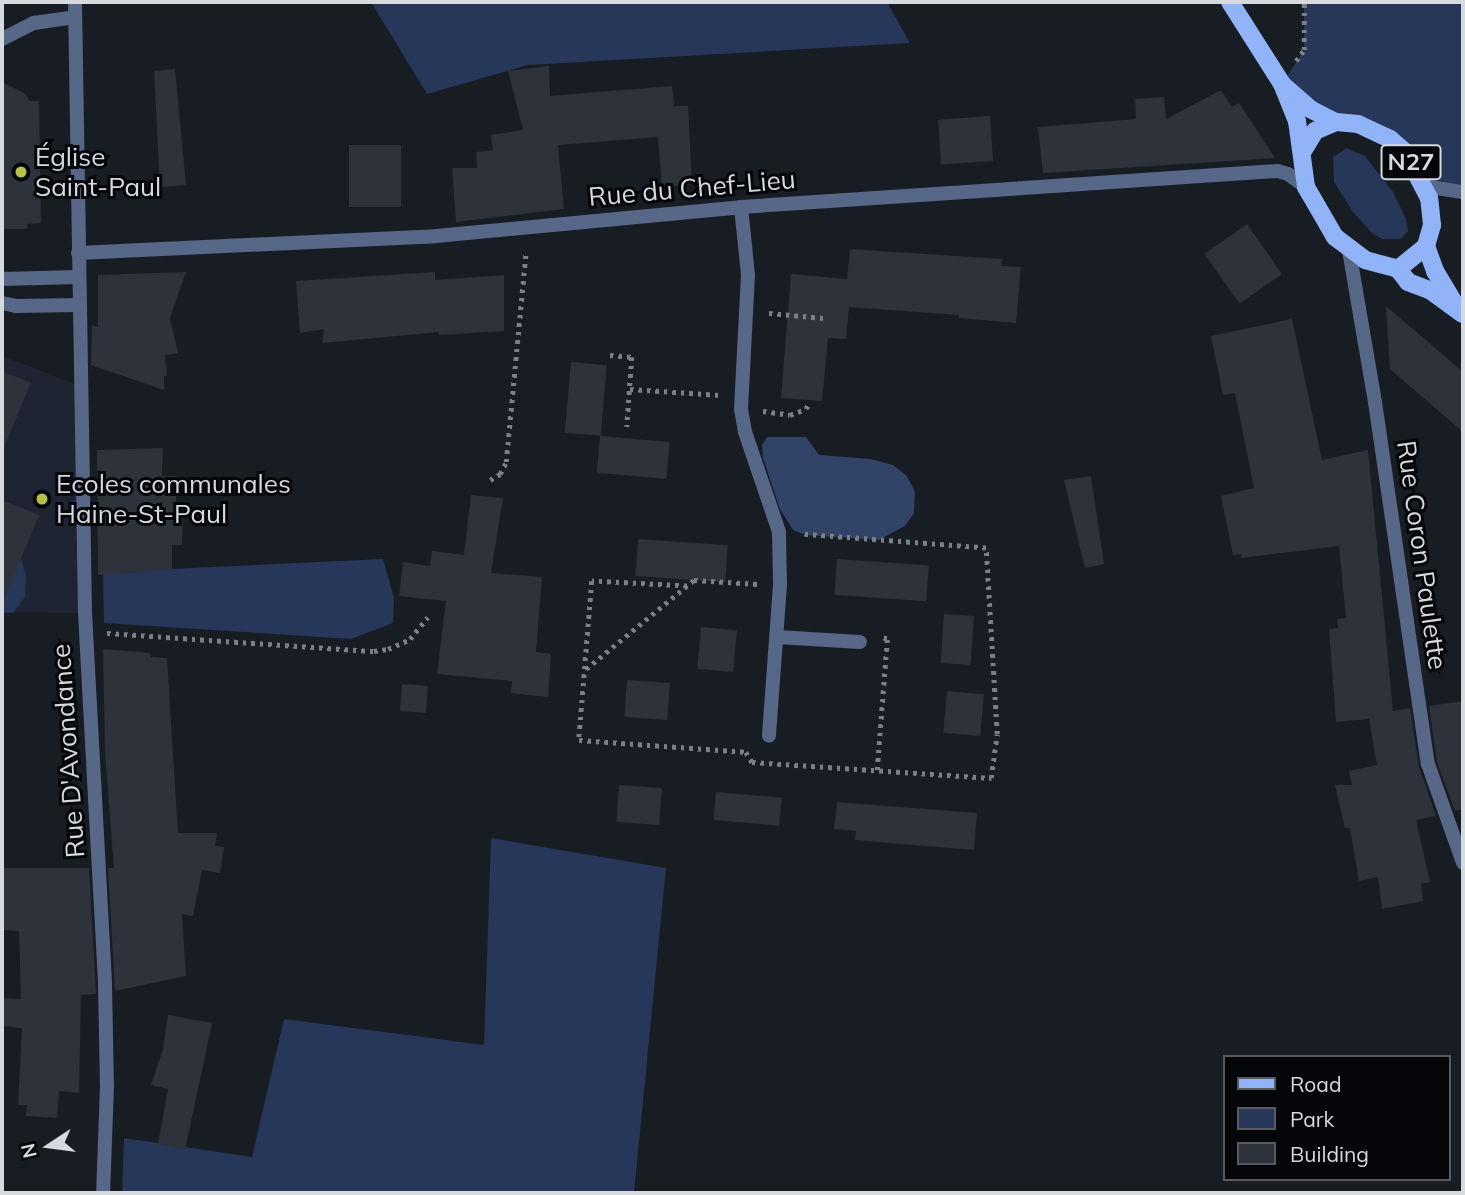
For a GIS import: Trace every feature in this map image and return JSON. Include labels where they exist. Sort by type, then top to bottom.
[{"type":"main road","name":"N27","points":[[1230,2],[1282,84],[1297,121],[1306,187],[1325,225],[1349,250],[1376,265],[1398,269],[1408,282],[1431,291],[1461,312]]},
{"type":"main road","name":"N27","points":[[1282,84],[1310,109],[1336,122],[1358,124],[1391,139],[1405,152],[1429,198],[1433,225],[1426,246],[1435,271],[1461,312]]},
{"type":"main road","points":[[1303,151],[1315,131],[1336,122]]},
{"type":"main road","points":[[1398,269],[1426,246]]},
{"type":"street","points":[[2,39],[34,23],[75,9]]},
{"type":"street","name":"Rue D'Avondance","points":[[75,9],[85,632],[105,984],[107,1086],[103,1193]]},
{"type":"street","name":"Rue du Chef-Lieu","points":[[78,253],[436,236],[741,207],[1278,171],[1306,187]]},
{"type":"street","points":[[1423,186],[1463,192]]},
{"type":"street","points":[[741,207],[748,275],[742,403],[745,432],[779,533],[780,585],[769,736]]},
{"type":"street","name":"Rue Coron Paulette","points":[[1349,250],[1375,401],[1428,764],[1463,863]]},
{"type":"street","points":[[2,279],[78,277]]},
{"type":"street","points":[[2,303],[16,306],[79,305]]},
{"type":"street","points":[[777,637],[860,642]]},
{"type":"path","points":[[1282,84],[1304,50],[1304,2]]},
{"type":"path","points":[[491,480],[500,474],[506,462],[526,265],[522,228]]},
{"type":"path","points":[[746,312],[824,317]]},
{"type":"path","points":[[610,355],[632,356],[627,427]]},
{"type":"path","points":[[630,388],[742,403],[790,415],[806,409],[809,402]]},
{"type":"path","points":[[746,752],[752,762],[991,778],[997,734],[986,548],[779,533]]},
{"type":"path","points":[[585,670],[694,580],[780,585]]},
{"type":"path","points":[[687,586],[592,581],[579,740],[746,752],[769,736]]},
{"type":"path","points":[[85,632],[374,650],[388,649],[410,639],[428,617]]},
{"type":"path","points":[[860,642],[865,637],[887,639],[877,770]]},
{"type":"shaded area","name":"Ecoles communales Haine-St-Paul","points":[[2,356],[80,386],[85,613],[2,612]]},
{"type":"shaded area","points":[[767,437],[806,437],[819,455],[871,459],[893,465],[907,476],[915,492],[914,513],[905,526],[879,540],[805,535],[793,530],[780,509],[763,458],[762,445]]},
{"type":"green space","points":[[371,2],[887,2],[910,43],[528,65],[427,94]]},
{"type":"green space","points":[[1304,2],[1463,2],[1463,192],[1424,186],[1405,152],[1336,122],[1282,84],[1304,50]]},
{"type":"green space","points":[[1347,148],[1365,156],[1393,192],[1406,219],[1408,231],[1401,239],[1382,239],[1372,233],[1353,212],[1334,182],[1333,157]]},
{"type":"green space","points":[[2,538],[9,541],[20,555],[26,576],[25,597],[13,613],[2,612]]},
{"type":"green space","points":[[383,559],[394,598],[393,623],[351,639],[104,623],[103,572]]},
{"type":"green space","points":[[491,838],[666,868],[634,1193],[122,1193],[124,1138],[252,1157],[284,1019],[484,1045]]},
{"type":"building","points":[[549,66],[550,96],[672,86],[674,106],[688,106],[692,184],[662,187],[658,137],[558,145],[564,209],[456,222],[452,168],[477,168],[476,152],[493,150],[491,135],[523,130],[508,71]]},
{"type":"building","points":[[175,69],[186,185],[160,187],[154,71]]},
{"type":"building","name":"Église Saint-Paul","points":[[2,82],[24,93],[30,101],[39,101],[41,223],[27,224],[27,229],[2,229]]},
{"type":"building","points":[[1221,90],[1232,107],[1239,103],[1275,158],[1043,173],[1038,127],[1136,119],[1135,99],[1164,97],[1166,119]]},
{"type":"building","points":[[990,116],[993,161],[941,165],[938,120]]},
{"type":"building","points":[[349,145],[401,145],[401,207],[349,207]]},
{"type":"building","points":[[1247,224],[1282,274],[1239,304],[1204,254]]},
{"type":"building","points":[[850,249],[1002,259],[1001,266],[1021,267],[1016,323],[959,318],[959,315],[849,307],[846,339],[828,338],[822,401],[781,398],[791,274],[847,279]]},
{"type":"building","points":[[186,272],[170,318],[178,353],[165,355],[167,376],[164,376],[164,390],[91,365],[92,325],[98,327],[98,275]]},
{"type":"building","points":[[435,272],[435,280],[504,275],[504,331],[439,335],[439,332],[322,343],[324,329],[300,333],[296,281]]},
{"type":"building","points":[[1386,306],[1463,372],[1463,432],[1390,369]]},
{"type":"building","points":[[1292,319],[1322,460],[1368,450],[1393,711],[1410,708],[1419,767],[1436,816],[1416,820],[1430,882],[1421,884],[1423,901],[1382,909],[1378,877],[1359,881],[1350,828],[1345,828],[1335,785],[1352,785],[1349,771],[1377,765],[1369,719],[1336,722],[1329,629],[1338,628],[1337,619],[1346,618],[1339,546],[1241,558],[1241,554],[1233,555],[1221,496],[1254,488],[1235,393],[1223,395],[1211,336]]},
{"type":"building","points":[[571,362],[607,365],[601,436],[565,433]]},
{"type":"building","points":[[2,371],[31,383],[2,452]]},
{"type":"building","points":[[600,436],[670,442],[667,479],[597,473]]},
{"type":"building","points":[[163,448],[162,476],[176,476],[176,509],[183,509],[182,545],[172,545],[172,570],[98,575],[97,450]]},
{"type":"building","points":[[1091,476],[1104,564],[1085,568],[1064,480]]},
{"type":"building","points":[[471,495],[503,498],[491,573],[542,577],[536,652],[551,654],[548,697],[511,693],[512,681],[437,674],[446,601],[399,596],[403,562],[430,566],[432,551],[464,555]]},
{"type":"building","points":[[2,500],[39,515],[4,600],[2,599]]},
{"type":"building","points":[[638,539],[728,545],[725,582],[635,576]]},
{"type":"building","points":[[837,559],[929,565],[926,601],[834,595]]},
{"type":"building","points":[[944,614],[974,616],[971,665],[941,663]]},
{"type":"building","points":[[701,627],[737,630],[733,672],[697,669]]},
{"type":"building","points":[[103,649],[150,653],[151,657],[167,658],[178,833],[217,833],[215,846],[224,847],[220,873],[202,870],[193,916],[182,914],[186,976],[115,991],[108,868],[114,868],[105,752]]},
{"type":"building","points":[[627,680],[670,683],[667,720],[624,717]]},
{"type":"building","points":[[402,684],[428,686],[426,713],[400,711]]},
{"type":"building","points":[[947,691],[984,694],[980,736],[943,733]]},
{"type":"building","points":[[1463,701],[1463,809],[1455,811],[1437,762],[1429,706]]},
{"type":"building","points":[[619,785],[662,788],[659,825],[616,822]]},
{"type":"building","points":[[716,792],[782,798],[779,826],[714,820]]},
{"type":"building","points":[[837,802],[977,813],[974,850],[855,840],[856,831],[834,829]]},
{"type":"building","points":[[2,868],[89,868],[96,994],[81,995],[79,1093],[59,1091],[57,1118],[26,1116],[27,1105],[18,1105],[22,1028],[2,1026],[2,998],[21,999],[19,931],[2,930]]},
{"type":"building","points":[[168,1015],[212,1023],[185,1150],[158,1144],[168,1089],[151,1085],[163,1049]]},
{"type":"place","name":"Église Saint-Paul","points":[[21,172]]},
{"type":"place","name":"Ecoles communales Haine-St-Paul","points":[[42,499]]}]
